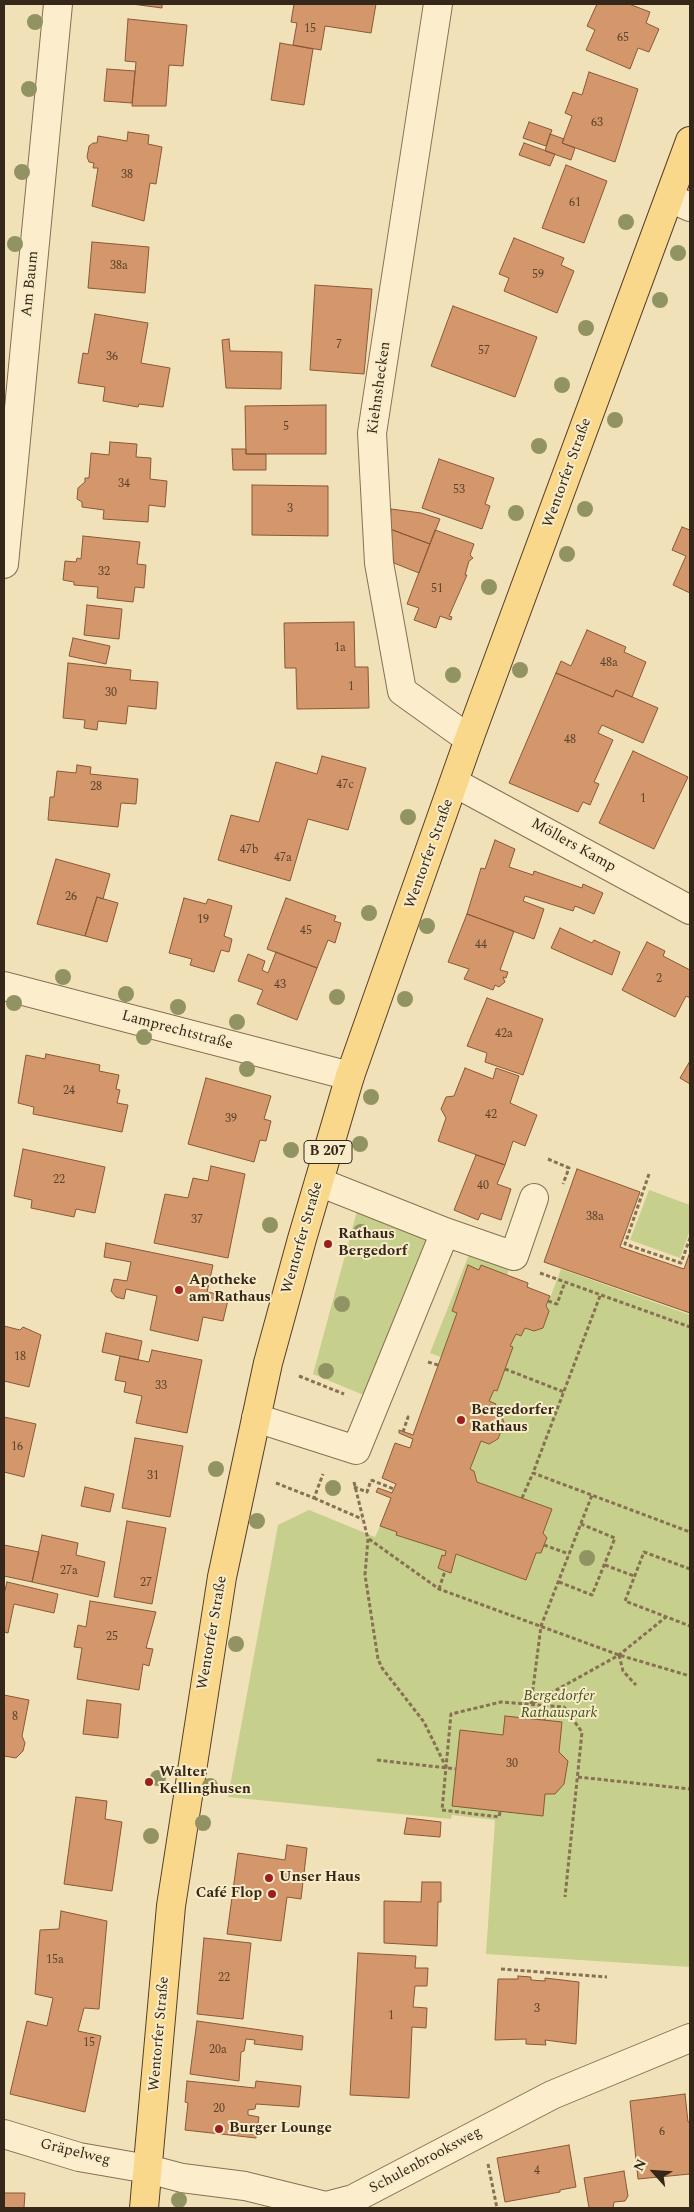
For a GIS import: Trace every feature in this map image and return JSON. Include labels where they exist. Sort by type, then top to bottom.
[{"type":"main road","name":"Wentorfer Straße","points":[[144,2208],[171,1906],[220,1586],[268,1363],[350,1076],[456,782],[469,739],[680,202],[690,140]]},
{"type":"street","name":"Am Baum","points":[[4,564],[14,356],[58,4]]},
{"type":"street","name":"Kiehnshecken","points":[[438,4],[372,433],[379,564],[402,691],[469,739]]},
{"type":"street","name":"Möllers Kamp","points":[[456,782],[690,910]]},
{"type":"street","name":"Lamprechtstraße","points":[[4,986],[350,1076]]},
{"type":"street","points":[[319,1182],[446,1232],[514,1256],[534,1198]]},
{"type":"street","points":[[256,1418],[346,1446],[374,1406],[446,1232]]},
{"type":"street","name":"Schulenbrooksweg","points":[[148,2168],[182,2178],[284,2194],[326,2206],[353,2199],[552,2095],[690,2038]]},
{"type":"street","name":"Gräpelweg","points":[[4,2134],[79,2157],[148,2168]]},
{"type":"path","points":[[649,1174],[625,1244],[681,1263],[690,1238]]},
{"type":"path","points":[[514,1256],[538,1272],[690,1327]]},
{"type":"path","points":[[548,1301],[557,1304],[565,1282]]},
{"type":"path","points":[[522,1498],[600,1296]]},
{"type":"path","points":[[268,1363],[374,1406]]},
{"type":"path","points":[[505,1369],[564,1392]]},
{"type":"path","points":[[403,1432],[406,1422]]},
{"type":"path","points":[[346,1446],[354,1487],[368,1539],[365,1575],[378,1659],[382,1668],[424,1722],[446,1768]]},
{"type":"path","points":[[314,1498],[346,1446]]},
{"type":"path","points":[[245,1471],[362,1519]]},
{"type":"path","points":[[532,1472],[690,1532]]},
{"type":"path","points":[[371,1480],[394,1489]]},
{"type":"path","points":[[354,1487],[367,1492],[369,1484]]},
{"type":"path","points":[[531,1704],[541,1626],[592,1495]]},
{"type":"path","points":[[559,1582],[592,1595],[615,1538],[581,1524]]},
{"type":"path","points":[[368,1539],[439,1589],[620,1655],[690,1676]]},
{"type":"path","points":[[544,1545],[569,1554]]},
{"type":"path","points":[[690,1569],[644,1552],[625,1601],[690,1626]]},
{"type":"path","points":[[604,1565],[634,1576]]},
{"type":"path","points":[[439,1589],[445,1571]]},
{"type":"path","points":[[531,1704],[620,1655],[666,1617]]},
{"type":"path","points":[[620,1655],[623,1671],[636,1685]]},
{"type":"path","points":[[500,1812],[499,1817],[442,1810],[451,1714],[501,1702],[564,1707],[582,1732],[565,1897]]},
{"type":"path","points":[[544,1720],[545,1705]]},
{"type":"path","points":[[378,1760],[456,1769]]},
{"type":"path","points":[[578,1777],[690,1789]]},
{"type":"path","points":[[501,1969],[607,1977]]},
{"type":"path","points":[[482,2132],[498,2208]]},
{"type":"green space","points":[[649,1190],[690,1205],[690,1230],[680,1258],[630,1240]]},
{"type":"green space","points":[[357,1211],[431,1239],[366,1396],[313,1374]]},
{"type":"green space","points":[[470,1252],[510,1266],[507,1275],[481,1265],[479,1270],[468,1266],[452,1311],[457,1313],[441,1357],[430,1353]]},
{"type":"green space","name":"Bergedorfer Rathauspark","points":[[561,1269],[690,1315],[690,1967],[486,1954],[495,1820],[452,1815],[451,1819],[228,1797],[278,1525],[309,1510],[375,1537],[380,1526],[397,1532],[396,1535],[446,1551],[445,1556],[442,1555],[438,1568],[451,1573],[456,1554],[526,1580],[536,1553],[541,1553],[546,1540],[543,1533],[552,1509],[477,1482],[474,1471],[470,1469],[481,1441],[489,1444],[498,1440],[504,1424],[502,1416],[492,1412],[495,1404],[489,1401],[494,1390],[497,1391],[513,1347],[510,1346],[516,1334],[521,1336],[525,1328],[534,1331],[543,1328],[549,1311],[547,1306]]},
{"type":"building","points":[[132,4],[162,4],[162,8]]},
{"type":"building","points":[[294,4],[376,4],[371,33],[325,26],[321,50],[293,45],[297,23],[291,22]]},
{"type":"building","points":[[597,4],[629,4],[650,12],[646,23],[659,29],[649,52],[638,48],[630,69],[586,50],[595,30],[587,26]]},
{"type":"building","points":[[128,19],[187,25],[183,66],[169,65],[166,106],[132,106],[136,62],[125,61]]},
{"type":"building","points":[[280,43],[313,49],[304,105],[271,100]]},
{"type":"building","points":[[107,69],[135,71],[132,103],[104,101]]},
{"type":"building","points":[[589,72],[638,89],[615,162],[562,143],[572,116],[565,113],[573,92],[582,95]]},
{"type":"building","points":[[529,122],[552,130],[546,146],[523,138]]},
{"type":"building","points":[[128,132],[149,135],[148,144],[162,147],[156,184],[150,183],[144,221],[92,206],[98,168],[93,168],[94,163],[89,162],[87,157],[89,146],[97,143],[98,136],[127,141]]},
{"type":"building","points":[[550,134],[564,139],[562,143],[575,148],[571,160],[545,151]]},
{"type":"building","points":[[524,143],[555,154],[550,166],[519,155]]},
{"type":"building","points":[[566,165],[607,181],[584,243],[542,228]]},
{"type":"building","points":[[514,238],[564,258],[561,265],[574,271],[557,313],[504,291],[509,278],[499,274]]},
{"type":"building","points":[[92,242],[149,247],[145,293],[88,288]]},
{"type":"building","points":[[315,285],[372,289],[364,374],[310,370]]},
{"type":"building","points":[[453,306],[537,337],[515,397],[431,366]]},
{"type":"building","points":[[95,314],[148,323],[141,363],[170,368],[163,407],[139,404],[138,407],[103,401],[105,387],[78,383],[83,353],[88,354]]},
{"type":"building","points":[[229,339],[230,351],[282,352],[281,389],[226,388],[222,340]]},
{"type":"building","points":[[326,405],[326,454],[246,454],[245,406]]},
{"type":"building","points":[[110,442],[137,444],[136,457],[151,458],[150,479],[167,481],[165,507],[149,505],[148,522],[103,519],[104,510],[82,507],[82,502],[77,499],[78,488],[85,482],[85,478],[89,478],[91,453],[109,455]]},
{"type":"building","points":[[232,449],[246,449],[246,454],[266,454],[266,470],[233,470]]},
{"type":"building","points":[[439,459],[494,478],[485,504],[490,506],[482,529],[422,508]]},
{"type":"building","points":[[252,485],[328,486],[328,536],[252,535]]},
{"type":"building","points":[[391,509],[421,513],[440,519],[430,544],[390,529]]},
{"type":"building","points":[[682,527],[690,530],[690,593],[673,585],[686,556],[672,550]]},
{"type":"building","points":[[390,529],[430,544],[419,573],[394,563]]},
{"type":"building","points":[[435,530],[474,544],[470,555],[473,558],[469,561],[465,575],[467,575],[449,616],[452,617],[451,620],[440,616],[436,628],[414,620],[419,608],[407,604]]},
{"type":"building","points":[[83,536],[140,542],[137,564],[146,565],[144,588],[135,587],[133,602],[97,598],[98,587],[74,585],[74,582],[63,580],[65,561],[76,562],[77,558],[81,559]]},
{"type":"building","points":[[87,605],[122,609],[119,639],[84,635]]},
{"type":"building","points":[[354,622],[355,667],[368,667],[369,708],[297,709],[296,668],[285,668],[284,623]]},
{"type":"building","points":[[587,630],[626,647],[624,652],[646,662],[632,697],[616,690],[613,697],[556,673],[561,661],[571,666]]},
{"type":"building","points":[[73,638],[110,646],[106,664],[69,656]]},
{"type":"building","points":[[68,663],[131,670],[130,680],[158,682],[156,709],[128,706],[126,724],[98,721],[97,730],[84,728],[85,720],[63,718]]},
{"type":"building","points":[[556,673],[613,697],[616,690],[658,708],[643,743],[602,725],[598,733],[613,740],[594,782],[599,784],[590,805],[583,802],[578,812],[509,783]]},
{"type":"building","points":[[633,751],[688,777],[654,849],[599,823]]},
{"type":"building","points":[[322,756],[366,768],[348,830],[308,819],[290,881],[218,860],[231,815],[259,822],[276,762],[317,774]]},
{"type":"building","points":[[77,765],[91,767],[90,774],[138,779],[136,804],[121,803],[118,827],[48,820],[50,797],[54,797],[57,771],[76,773]]},
{"type":"building","points":[[495,840],[515,849],[509,867],[533,875],[534,871],[582,888],[583,884],[603,893],[594,914],[575,906],[573,911],[525,896],[523,901],[544,909],[534,939],[467,914],[481,868],[485,869]]},
{"type":"building","points":[[56,859],[110,874],[103,899],[97,897],[85,936],[37,924]]},
{"type":"building","points":[[97,897],[118,903],[107,942],[85,936]]},
{"type":"building","points":[[184,898],[206,904],[208,899],[232,906],[224,936],[232,939],[229,952],[221,950],[214,972],[190,965],[192,959],[169,953]]},
{"type":"building","points":[[286,898],[336,916],[334,921],[341,923],[335,943],[328,940],[317,968],[267,949]]},
{"type":"building","points":[[467,914],[514,931],[500,970],[508,972],[506,978],[503,977],[505,982],[499,987],[495,985],[493,990],[464,979],[469,969],[448,962]]},
{"type":"building","points":[[560,928],[592,943],[594,940],[620,952],[612,975],[551,948]]},
{"type":"building","points":[[647,942],[665,951],[663,956],[690,970],[690,998],[686,996],[675,1017],[622,990]]},
{"type":"building","points":[[276,952],[317,968],[297,1020],[257,1004],[263,990],[238,981],[248,954],[265,961],[262,970],[268,973]]},
{"type":"building","points":[[487,998],[543,1019],[523,1075],[485,1062],[487,1053],[467,1046]]},
{"type":"building","points":[[46,1054],[100,1065],[99,1071],[119,1075],[116,1089],[120,1090],[117,1103],[128,1105],[122,1132],[33,1114],[34,1107],[18,1103],[26,1055],[45,1059]]},
{"type":"building","points":[[690,1061],[690,1084],[680,1078]]},
{"type":"building","points":[[465,1068],[493,1079],[496,1068],[519,1076],[510,1103],[537,1115],[525,1146],[513,1141],[505,1165],[438,1141],[446,1118],[441,1109],[446,1097],[454,1096]]},
{"type":"building","points":[[206,1078],[271,1096],[264,1119],[271,1121],[266,1141],[260,1140],[254,1162],[188,1144]]},
{"type":"building","points":[[23,1149],[105,1167],[95,1213],[76,1209],[74,1217],[31,1208],[32,1200],[14,1196]]},
{"type":"building","points":[[476,1155],[505,1165],[497,1184],[511,1189],[501,1220],[481,1213],[478,1220],[454,1210]]},
{"type":"building","points":[[211,1166],[245,1174],[228,1258],[154,1243],[165,1194],[188,1198],[193,1178],[208,1181]]},
{"type":"building","points":[[577,1169],[640,1192],[620,1247],[684,1269],[690,1252],[690,1313],[544,1262]]},
{"type":"building","points":[[106,1243],[213,1265],[207,1292],[229,1296],[223,1321],[203,1317],[198,1341],[150,1330],[157,1296],[126,1289],[124,1299],[116,1297],[111,1291],[114,1279],[127,1281],[131,1262],[104,1257]]},
{"type":"building","name":"Bergedorfer Rathaus","points":[[468,1265],[479,1270],[481,1265],[528,1283],[527,1287],[550,1296],[546,1306],[549,1311],[543,1328],[534,1331],[525,1328],[521,1336],[516,1334],[510,1346],[513,1347],[497,1391],[494,1390],[489,1401],[496,1404],[492,1412],[502,1416],[504,1424],[498,1439],[489,1444],[481,1441],[470,1469],[474,1471],[477,1482],[552,1509],[543,1533],[547,1538],[541,1553],[536,1553],[526,1580],[456,1554],[451,1573],[445,1571],[438,1568],[442,1555],[445,1556],[446,1551],[396,1535],[397,1532],[380,1526],[391,1498],[376,1492],[378,1488],[392,1493],[396,1484],[382,1478],[395,1443],[410,1448],[413,1439],[399,1433],[399,1430],[413,1435],[457,1313],[452,1311]]},
{"type":"building","points":[[4,1326],[20,1330],[23,1327],[41,1335],[29,1387],[4,1381]]},
{"type":"building","points":[[106,1333],[142,1341],[138,1360],[102,1352]]},
{"type":"building","points":[[152,1350],[202,1360],[187,1433],[136,1423],[142,1396],[124,1392],[126,1382],[115,1380],[120,1356],[149,1362]]},
{"type":"building","points":[[4,1417],[36,1424],[24,1477],[4,1472]]},
{"type":"building","points":[[135,1438],[183,1446],[170,1517],[122,1508]]},
{"type":"building","points":[[85,1487],[114,1494],[110,1512],[81,1506]]},
{"type":"building","points":[[127,1521],[166,1528],[152,1604],[114,1597]]},
{"type":"building","points":[[42,1535],[78,1543],[76,1555],[105,1562],[98,1597],[32,1582]]},
{"type":"building","points":[[4,1545],[39,1552],[32,1582],[4,1576]]},
{"type":"building","points":[[7,1582],[58,1594],[54,1613],[14,1604],[8,1633],[4,1632],[4,1594]]},
{"type":"building","points":[[90,1601],[156,1612],[146,1648],[153,1649],[149,1666],[143,1664],[139,1690],[77,1679],[82,1648],[74,1647],[78,1625],[86,1627]]},
{"type":"building","points":[[4,1695],[29,1700],[22,1736],[25,1743],[23,1751],[16,1758],[4,1756]]},
{"type":"building","points":[[87,1700],[121,1704],[118,1738],[83,1734]]},
{"type":"building","points":[[505,1716],[562,1722],[559,1752],[568,1761],[564,1784],[555,1794],[545,1794],[543,1816],[452,1806],[460,1730],[503,1735]]},
{"type":"building","points":[[76,1797],[107,1801],[105,1819],[122,1822],[112,1891],[64,1884]]},
{"type":"building","points":[[407,1818],[441,1822],[440,1837],[404,1834]]},
{"type":"building","name":"Unser Haus","points":[[287,1845],[307,1848],[301,1899],[287,1897],[281,1941],[227,1934],[238,1853],[285,1860]]},
{"type":"building","points":[[422,1882],[441,1882],[441,1902],[438,1902],[437,1946],[384,1943],[384,1901],[421,1902]]},
{"type":"building","points":[[61,1911],[107,1921],[99,2009],[84,2008],[78,2031],[101,2036],[85,2112],[10,2094],[27,2021],[47,2026],[53,1998],[35,1994],[40,1930],[59,1929]]},
{"type":"building","points":[[204,1938],[251,1943],[243,2019],[197,2014]]},
{"type":"building","points":[[358,1953],[416,1956],[415,1968],[428,1968],[427,1986],[415,1986],[413,2007],[427,2008],[426,2028],[412,2027],[409,2098],[350,2095]]},
{"type":"building","points":[[518,1976],[531,1977],[531,1980],[545,1981],[545,1978],[579,1982],[576,2044],[545,2040],[546,2045],[526,2044],[526,2039],[495,2040],[498,1979],[518,1979]]},
{"type":"building","points":[[197,2021],[303,2036],[302,2050],[254,2044],[255,2040],[246,2039],[244,2051],[241,2052],[239,2081],[190,2074]]},
{"type":"building","points":[[187,2081],[255,2088],[256,2081],[301,2086],[299,2107],[256,2104],[255,2109],[248,2110],[248,2115],[259,2117],[256,2138],[185,2130],[188,2103],[185,2102]]},
{"type":"building","points":[[685,2094],[688,2122],[690,2122],[690,2174],[638,2179],[630,2101]]},
{"type":"building","points":[[569,2145],[576,2187],[560,2190],[560,2192],[505,2202],[497,2158]]},
{"type":"building","points":[[624,2171],[628,2196],[625,2201],[614,2202],[613,2208],[589,2208],[584,2178]]},
{"type":"building","points":[[4,2193],[25,2193],[24,2208],[4,2208]]},
{"type":"place","name":"Rathaus Bergedorf","points":[[328,1244]]},
{"type":"place","name":"Apotheke am Rathaus","points":[[179,1290]]},
{"type":"place","name":"Bergedorfer Rathaus","points":[[461,1420]]},
{"type":"place","name":"Walter Kellinghusen","points":[[149,1782]]},
{"type":"place","name":"Unser Haus","points":[[269,1878]]},
{"type":"place","name":"Café Flop","points":[[272,1894]]},
{"type":"place","name":"Burger Lounge","points":[[219,2129]]}]
